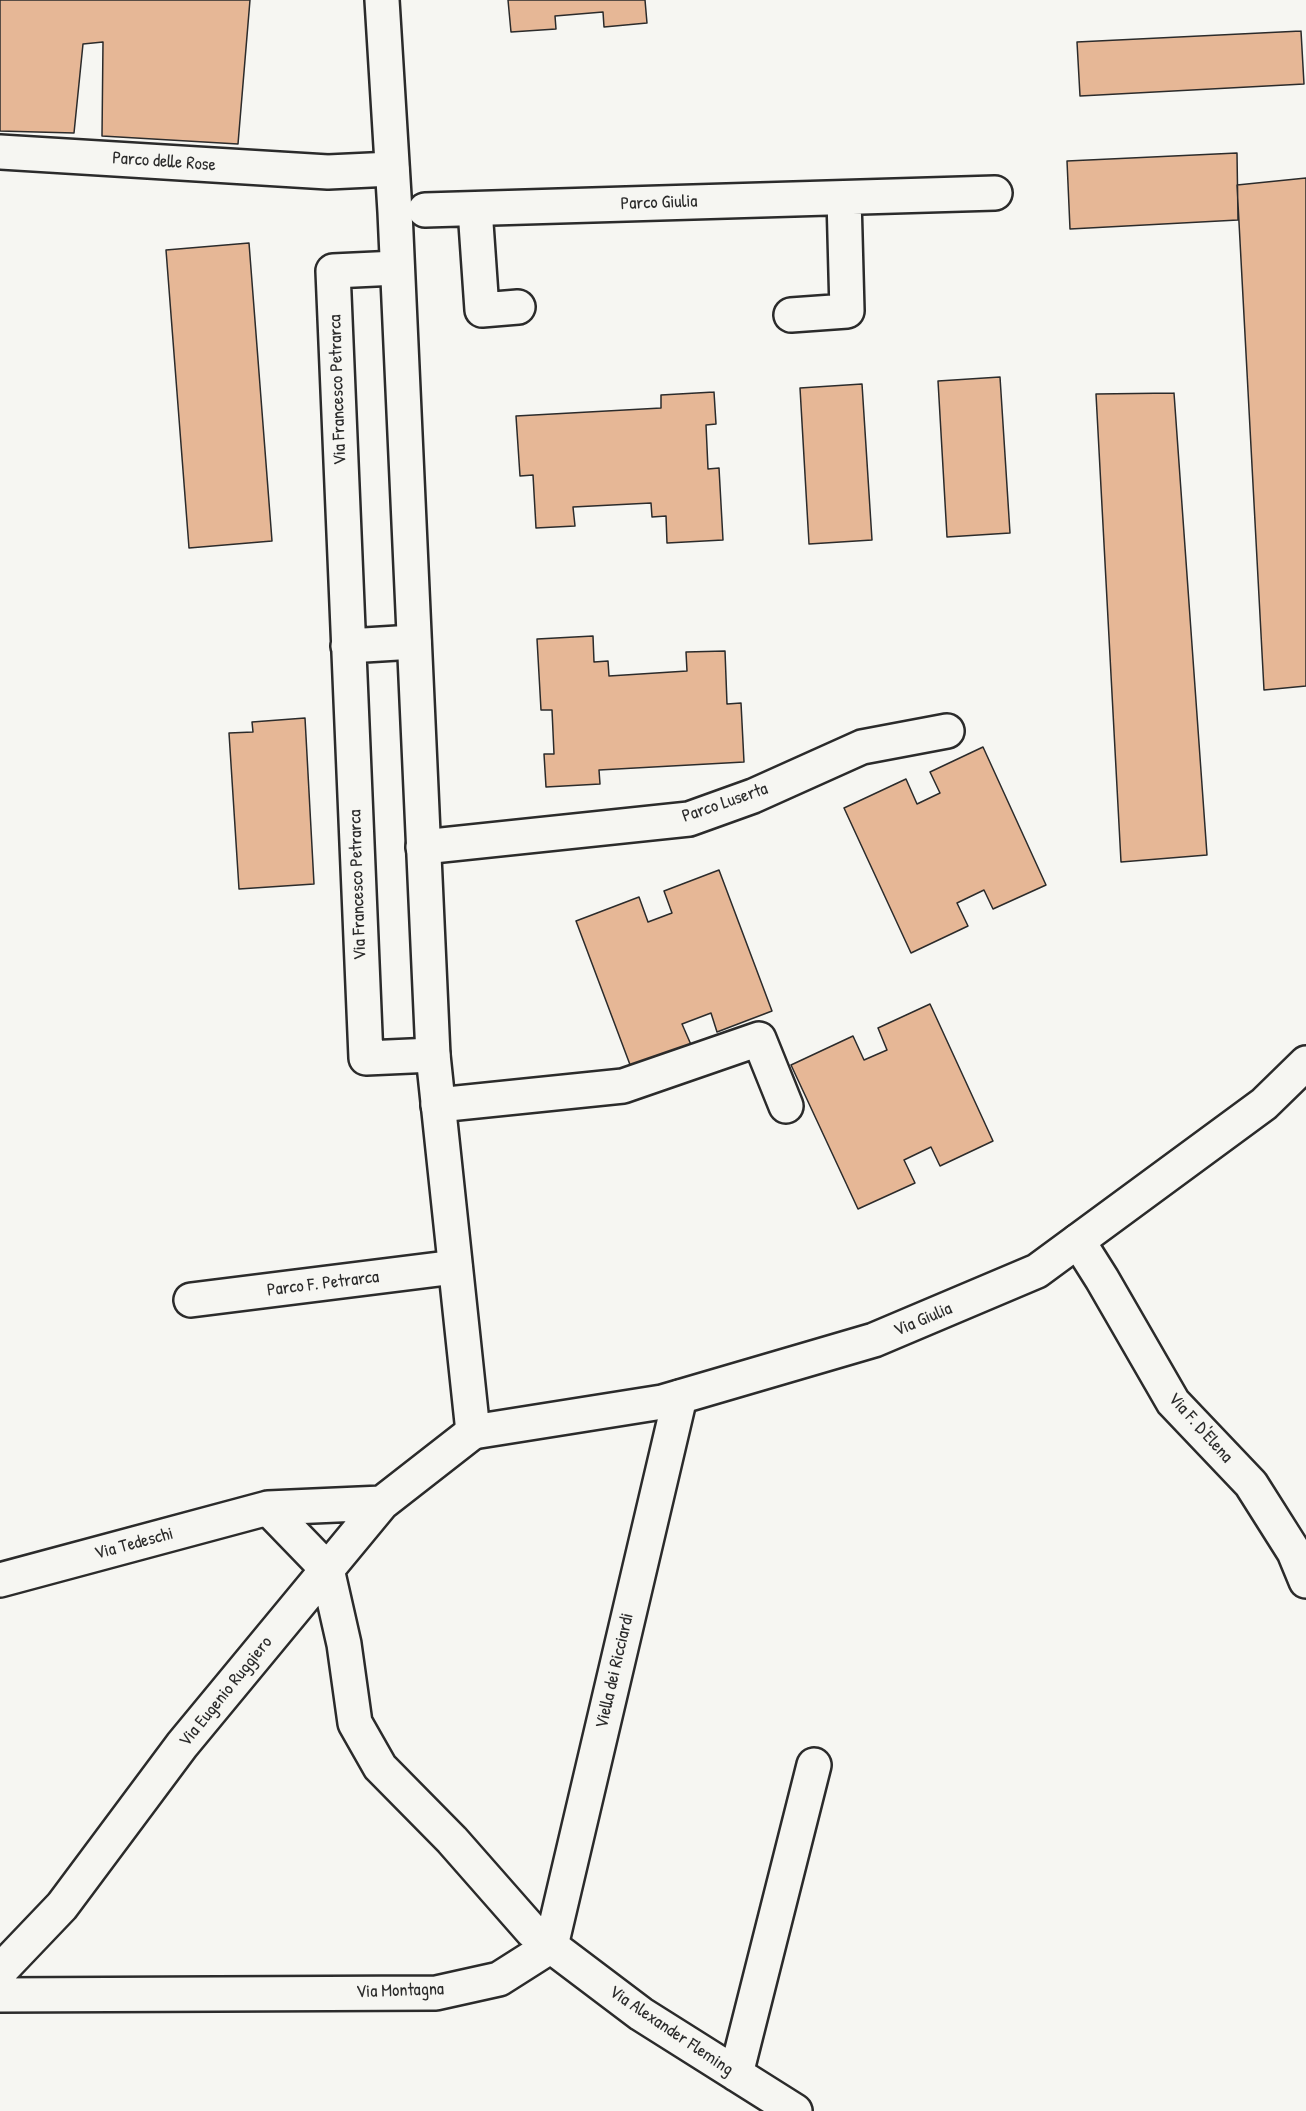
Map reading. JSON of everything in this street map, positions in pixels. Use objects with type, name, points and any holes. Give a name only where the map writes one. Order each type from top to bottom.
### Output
[{"type":"street","points":[[382,0],[397,268],[433,1055],[473,1432]]},
{"type":"street","name":"Parco delle Rose","points":[[0,152],[328,172],[392,169]]},
{"type":"street","name":"Parco Giulia","points":[[425,210],[995,193]]},
{"type":"street","points":[[791,315],[847,311],[844,198]]},
{"type":"street","points":[[475,209],[482,310],[518,307]]},
{"type":"street","name":"Via Francesco Petrarca","points":[[397,268],[333,271],[366,1058],[433,1055]]},
{"type":"street","points":[[348,646],[414,642]]},
{"type":"street","name":"Parco Luserta","points":[[423,847],[689,819],[753,796],[862,747],[947,730]]},
{"type":"street","points":[[438,1105],[623,1086],[759,1039],[786,1106]]},
{"type":"street","name":"Via Giulia","points":[[473,1432],[662,1402],[680,1397],[874,1340],[1037,1271],[1264,1104],[1306,1063]]},
{"type":"street","name":"Via F. D'Elena","points":[[1078,1241],[1173,1402],[1251,1484],[1294,1552],[1306,1581]]},
{"type":"street","name":"Parco F. Petrarca","points":[[191,1300],[455,1267]]},
{"type":"street","name":"Viella dei Ricciardi","points":[[551,1946],[680,1397]]},
{"type":"street","name":"Via Eugenio Ruggiero","points":[[0,1971],[62,1906],[182,1745],[382,1503],[473,1432]]},
{"type":"street","name":"Via Tedeschi","points":[[0,1580],[268,1508],[382,1503]]},
{"type":"street","points":[[268,1508],[327,1569],[344,1644],[355,1723],[380,1767],[452,1840],[531,1931],[551,1946]]},
{"type":"street","points":[[736,2074],[814,1765]]},
{"type":"street","name":"Via Montagna","points":[[0,1995],[436,1993],[499,1978],[551,1946]]},
{"type":"street","name":"Via Alexander Fleming","points":[[551,1946],[641,2013],[795,2111]]},
{"type":"building","points":[[0,0],[250,0],[238,144],[102,136],[103,42],[83,44],[74,133],[0,131]]},
{"type":"building","points":[[508,0],[645,0],[647,23],[604,27],[603,12],[555,16],[556,29],[511,32]]},
{"type":"building","points":[[1301,31],[1304,84],[1080,96],[1077,42]]},
{"type":"building","points":[[1237,153],[1238,220],[1070,229],[1067,161]]},
{"type":"building","points":[[1306,178],[1306,686],[1264,690],[1237,185]]},
{"type":"building","points":[[249,243],[272,541],[189,548],[166,250]]},
{"type":"building","points":[[1000,377],[1010,533],[947,537],[938,381]]},
{"type":"building","points":[[862,384],[872,540],[809,544],[800,388]]},
{"type":"building","points":[[714,392],[716,424],[706,425],[708,469],[719,468],[723,540],[667,543],[666,516],[652,517],[651,503],[573,507],[575,526],[536,528],[533,475],[520,476],[516,416],[661,408],[661,395]]},
{"type":"building","points":[[1174,393],[1207,855],[1121,862],[1096,394]]},
{"type":"building","points":[[593,636],[594,662],[608,661],[609,676],[687,671],[686,652],[725,651],[727,704],[741,703],[744,762],[599,770],[600,784],[546,787],[544,754],[554,754],[552,710],[541,710],[537,639]]},
{"type":"building","points":[[305,718],[314,884],[239,889],[229,733],[253,732],[252,722]]},
{"type":"building","points":[[983,747],[1046,885],[993,909],[984,890],[957,903],[968,926],[911,953],[844,808],[906,779],[917,804],[940,793],[930,772]]},
{"type":"building","points":[[719,870],[772,1011],[717,1032],[711,1013],[682,1024],[692,1047],[632,1070],[576,921],[639,897],[648,922],[672,913],[664,891]]},
{"type":"building","points":[[930,1004],[993,1141],[940,1166],[931,1147],[904,1160],[915,1183],[858,1209],[791,1065],[853,1036],[864,1060],[887,1050],[878,1028]]}]
